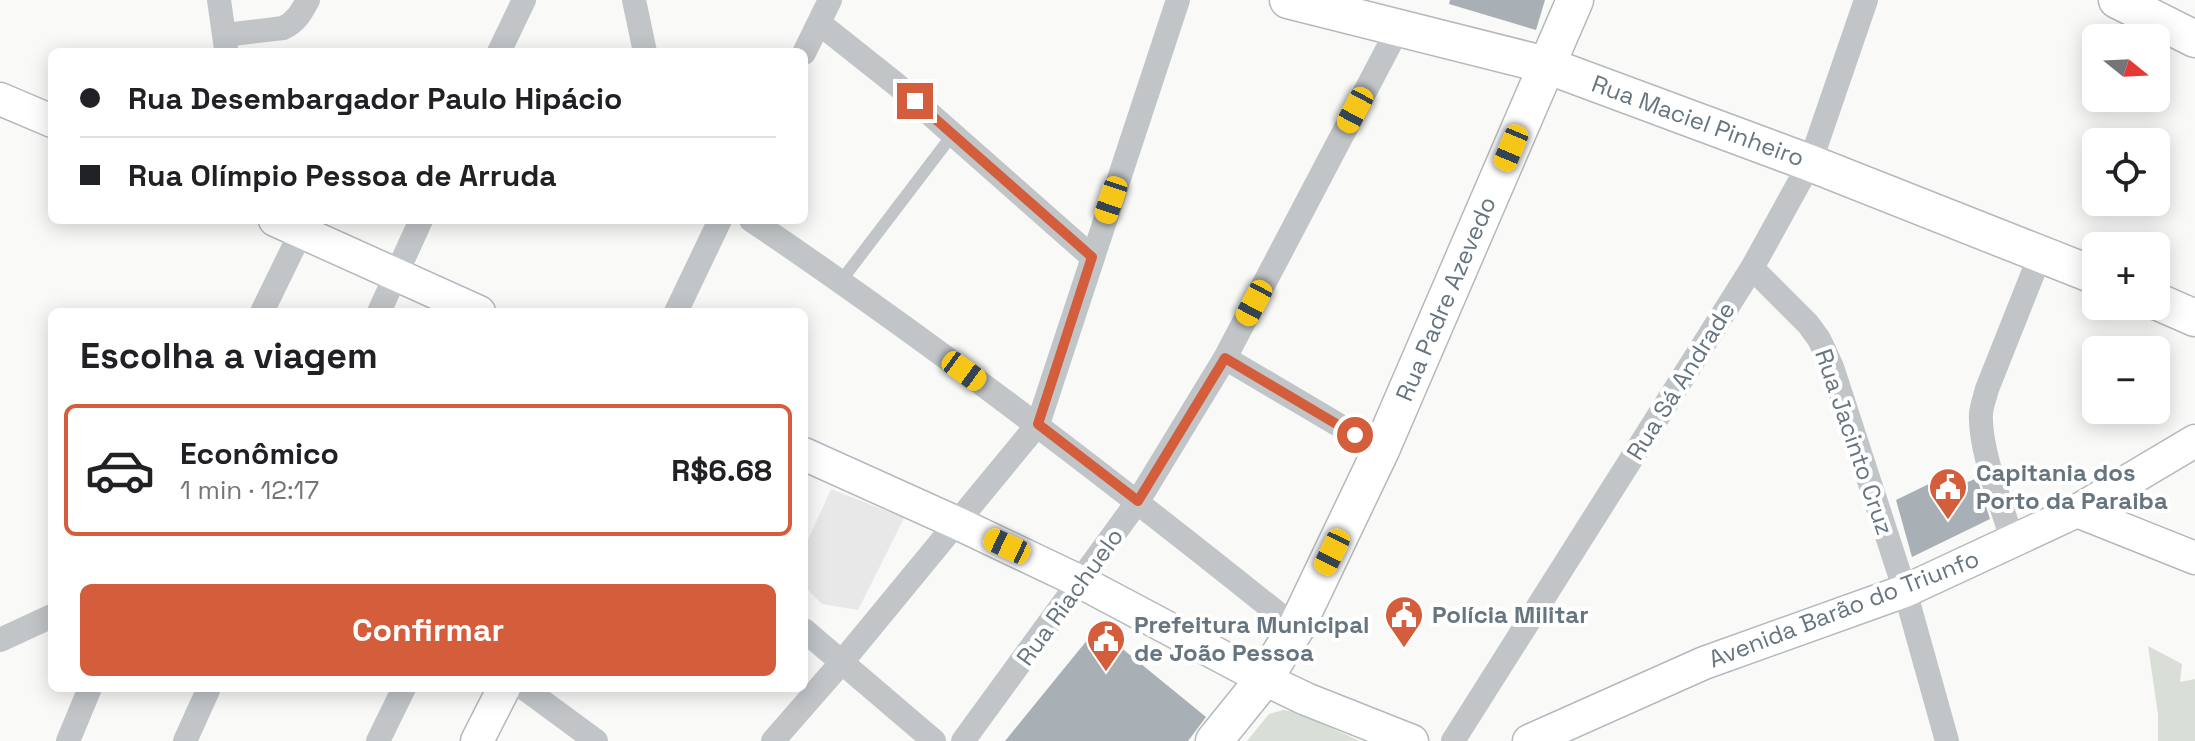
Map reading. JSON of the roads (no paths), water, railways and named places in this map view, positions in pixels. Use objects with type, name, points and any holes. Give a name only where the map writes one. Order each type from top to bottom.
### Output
[{"type":"main road","name":"Rua Maciel Pinheiro","points":[[1288,0],[1383,15],[1546,65],[1810,163],[2082,270]]},
{"type":"main road","name":"Rua Padre Azevedo","points":[[1214,741],[1264,679],[1296,628],[1381,450],[1575,0]]},
{"type":"main road","points":[[2117,0],[2195,39]]},
{"type":"main road","points":[[0,99],[48,119]]},
{"type":"main road","points":[[288,226],[470,308]]},
{"type":"main road","points":[[2170,307],[2195,318]]},
{"type":"main road","name":"Avenida Barão do Triunfo","points":[[1529,741],[1704,663],[1905,591],[2077,511],[2195,441]]},
{"type":"main road","points":[[808,456],[1081,582],[1306,699],[1412,741]]},
{"type":"main road","points":[[2077,511],[2195,558]]},
{"type":"main road","points":[[477,741],[502,692]]},
{"type":"street","points":[[219,0],[225,44],[291,25],[308,0]]},
{"type":"street","points":[[501,48],[524,0]]},
{"type":"street","points":[[634,0],[644,48]]},
{"type":"street","points":[[806,48],[830,0]]},
{"type":"street","points":[[773,741],[1038,424],[1178,0]]},
{"type":"street","name":"Rua Sá Andrade","points":[[1453,741],[1752,268],[1810,163],[1866,0]]},
{"type":"street","name":"Rua Riachuelo","points":[[963,741],[1138,501],[1225,358],[1383,15]]},
{"type":"street","points":[[819,23],[897,85],[1092,257]]},
{"type":"street","points":[[381,308],[419,224]]},
{"type":"street","points":[[678,308],[718,224]]},
{"type":"street","points":[[757,224],[1038,424],[1296,628]]},
{"type":"street","points":[[263,308],[288,226]]},
{"type":"street","points":[[2013,542],[1986,451],[1981,409],[2041,253]]},
{"type":"street","name":"Rua Jacinto Cruz","points":[[1752,268],[1808,324],[1832,367],[1905,591],[1947,741]]},
{"type":"street","points":[[1225,358],[1381,450]]},
{"type":"street","points":[[0,640],[48,618]]},
{"type":"street","points":[[808,633],[934,741]]},
{"type":"street","points":[[68,741],[88,692]]},
{"type":"street","points":[[185,741],[207,692]]},
{"type":"street","points":[[378,741],[402,692]]},
{"type":"street","points":[[529,692],[596,741]]},
{"type":"lane","points":[[841,281],[953,134]]},
{"type":"place","name":"Capitania dos Porto da Paraiba","points":[[1948,521]]},
{"type":"place","name":"Polícia Militar","points":[[1404,649]]},
{"type":"place","name":"Prefeitura Municipal de João Pessoa","points":[[1106,673]]}]
